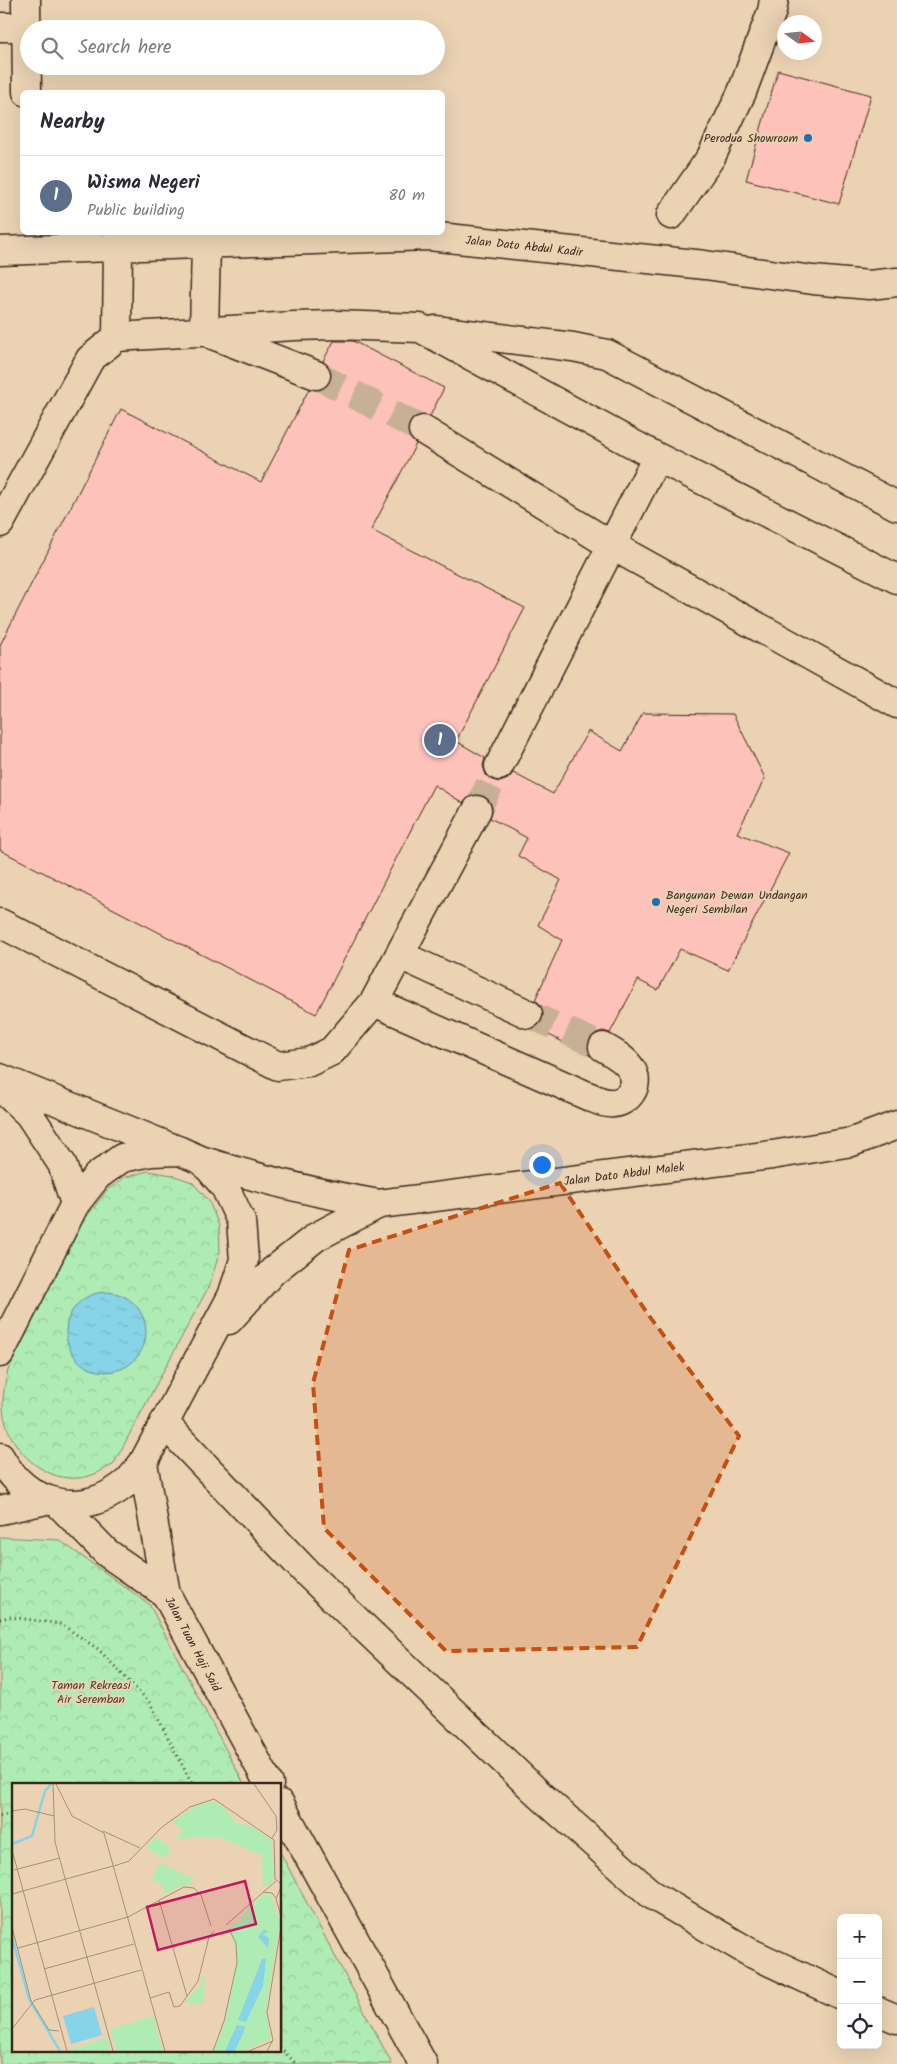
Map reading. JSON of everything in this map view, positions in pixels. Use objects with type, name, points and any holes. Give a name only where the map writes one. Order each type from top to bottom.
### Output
[{"type":"main road","points":[[26,0],[27,20]]},
{"type":"main road","points":[[671,215],[711,157],[742,92],[772,11],[774,0]]},
{"type":"main road","points":[[0,27],[20,28]]},
{"type":"main road","points":[[27,75],[27,90]]},
{"type":"main road","name":"Jalan Dato Abdul Kadir","points":[[0,251],[429,236],[705,265],[813,280],[869,285],[897,282]]},
{"type":"main road","points":[[204,332],[206,244]]},
{"type":"main road","points":[[117,337],[118,247]]},
{"type":"main road","points":[[0,523],[90,359],[117,337],[336,325],[420,328],[573,346],[607,354],[897,506]]},
{"type":"main road","points":[[420,328],[657,457],[897,579]]},
{"type":"main road","points":[[204,332],[316,375]]},
{"type":"main road","points":[[423,430],[611,545],[897,704]]},
{"type":"main road","points":[[499,766],[657,457]]},
{"type":"main road","points":[[0,923],[278,1066],[309,1062],[332,1051],[374,1002],[477,810]]},
{"type":"main road","points":[[400,956],[528,1014]]},
{"type":"main road","points":[[374,1002],[609,1104],[623,1100],[632,1092],[636,1080],[633,1070],[627,1062],[603,1047]]},
{"type":"main road","name":"Jalan Dato Abdul Malek","points":[[0,1078],[192,1156],[265,1181],[316,1193],[379,1204],[772,1155],[852,1142],[897,1125]]},
{"type":"main road","points":[[0,1087],[29,1114],[62,1164],[75,1204]]},
{"type":"main road","points":[[0,1353],[75,1204],[97,1176],[122,1158],[152,1152],[192,1156],[226,1187],[241,1221],[244,1260],[232,1296],[143,1463],[126,1483],[102,1498],[83,1504],[53,1502],[0,1510]]},
{"type":"main road","points":[[205,1348],[273,1271],[316,1237],[379,1204]]},
{"type":"main road","points":[[164,1423],[308,1574],[541,1796],[652,1895],[748,1952],[837,1993]]},
{"type":"main road","points":[[0,1457],[7,1469],[26,1487],[53,1502],[107,1553],[166,1594]]},
{"type":"main road","name":"Jalan Tuan Haji Said","points":[[143,1463],[166,1594],[268,1783]]},
{"type":"main road","points":[[281,1806],[423,2064]]},
{"type":"main road","points":[[882,2013],[897,2019]]},
{"type":"path","points":[[0,1619],[10,1618],[61,1624],[98,1649],[150,1704],[191,1783]]},
{"type":"path","points":[[281,2048],[296,2064]]},
{"type":"highlighted area","points":[[560,1183],[647,1313],[739,1436],[637,1647],[446,1651],[324,1528],[313,1383],[349,1250]]},
{"type":"green space","points":[[148,1171],[172,1175],[192,1182],[209,1201],[219,1226],[220,1251],[209,1286],[113,1465],[89,1476],[76,1478],[62,1477],[50,1473],[27,1458],[11,1436],[3,1410],[8,1370],[82,1223],[107,1190],[126,1177]]},
{"type":"green space","name":"Taman Rekreasi Air Seremban","points":[[0,1537],[59,1540],[149,1604],[243,1783],[12,1783],[12,2052],[281,2052],[281,1854],[392,2064],[0,2064]]},
{"type":"water","points":[[98,1292],[114,1292],[135,1303],[146,1324],[146,1340],[135,1361],[114,1372],[98,1372],[84,1366],[72,1354],[66,1340],[66,1324],[72,1310],[84,1298]]},
{"type":"building","name":"Perodua Showroom","points":[[778,70],[871,95],[839,204],[746,180]]},
{"type":"building","points":[[334,341],[353,341],[444,388],[430,416],[416,416],[409,422],[407,429],[409,437],[416,444],[371,530],[525,608],[456,741],[485,758],[483,766],[486,775],[492,780],[500,782],[508,779],[513,773],[553,794],[588,731],[622,751],[643,713],[733,714],[765,778],[737,833],[789,853],[728,970],[680,949],[658,990],[638,980],[610,1033],[603,1031],[596,1033],[590,1039],[587,1047],[591,1056],[535,1028],[542,1021],[544,1013],[541,1005],[535,1000],[562,940],[538,925],[561,880],[518,856],[527,838],[490,818],[493,809],[490,801],[484,796],[476,794],[469,797],[463,803],[434,785],[316,1014],[0,850],[0,645],[121,409],[261,482],[309,389],[319,390],[330,381],[331,372],[323,361]]},
{"type":"tunnel","points":[[316,375],[423,430]]},
{"type":"tunnel","points":[[477,810],[499,766]]},
{"type":"tunnel","points":[[528,1014],[603,1047]]},
{"type":"place","name":"Perodua Showroom","points":[[808,138]]},
{"type":"place","name":"Wisma Negeri","points":[[440,740]]},
{"type":"place","name":"Bangunan Dewan Undangan Negeri Sembilan","points":[[656,902]]}]
